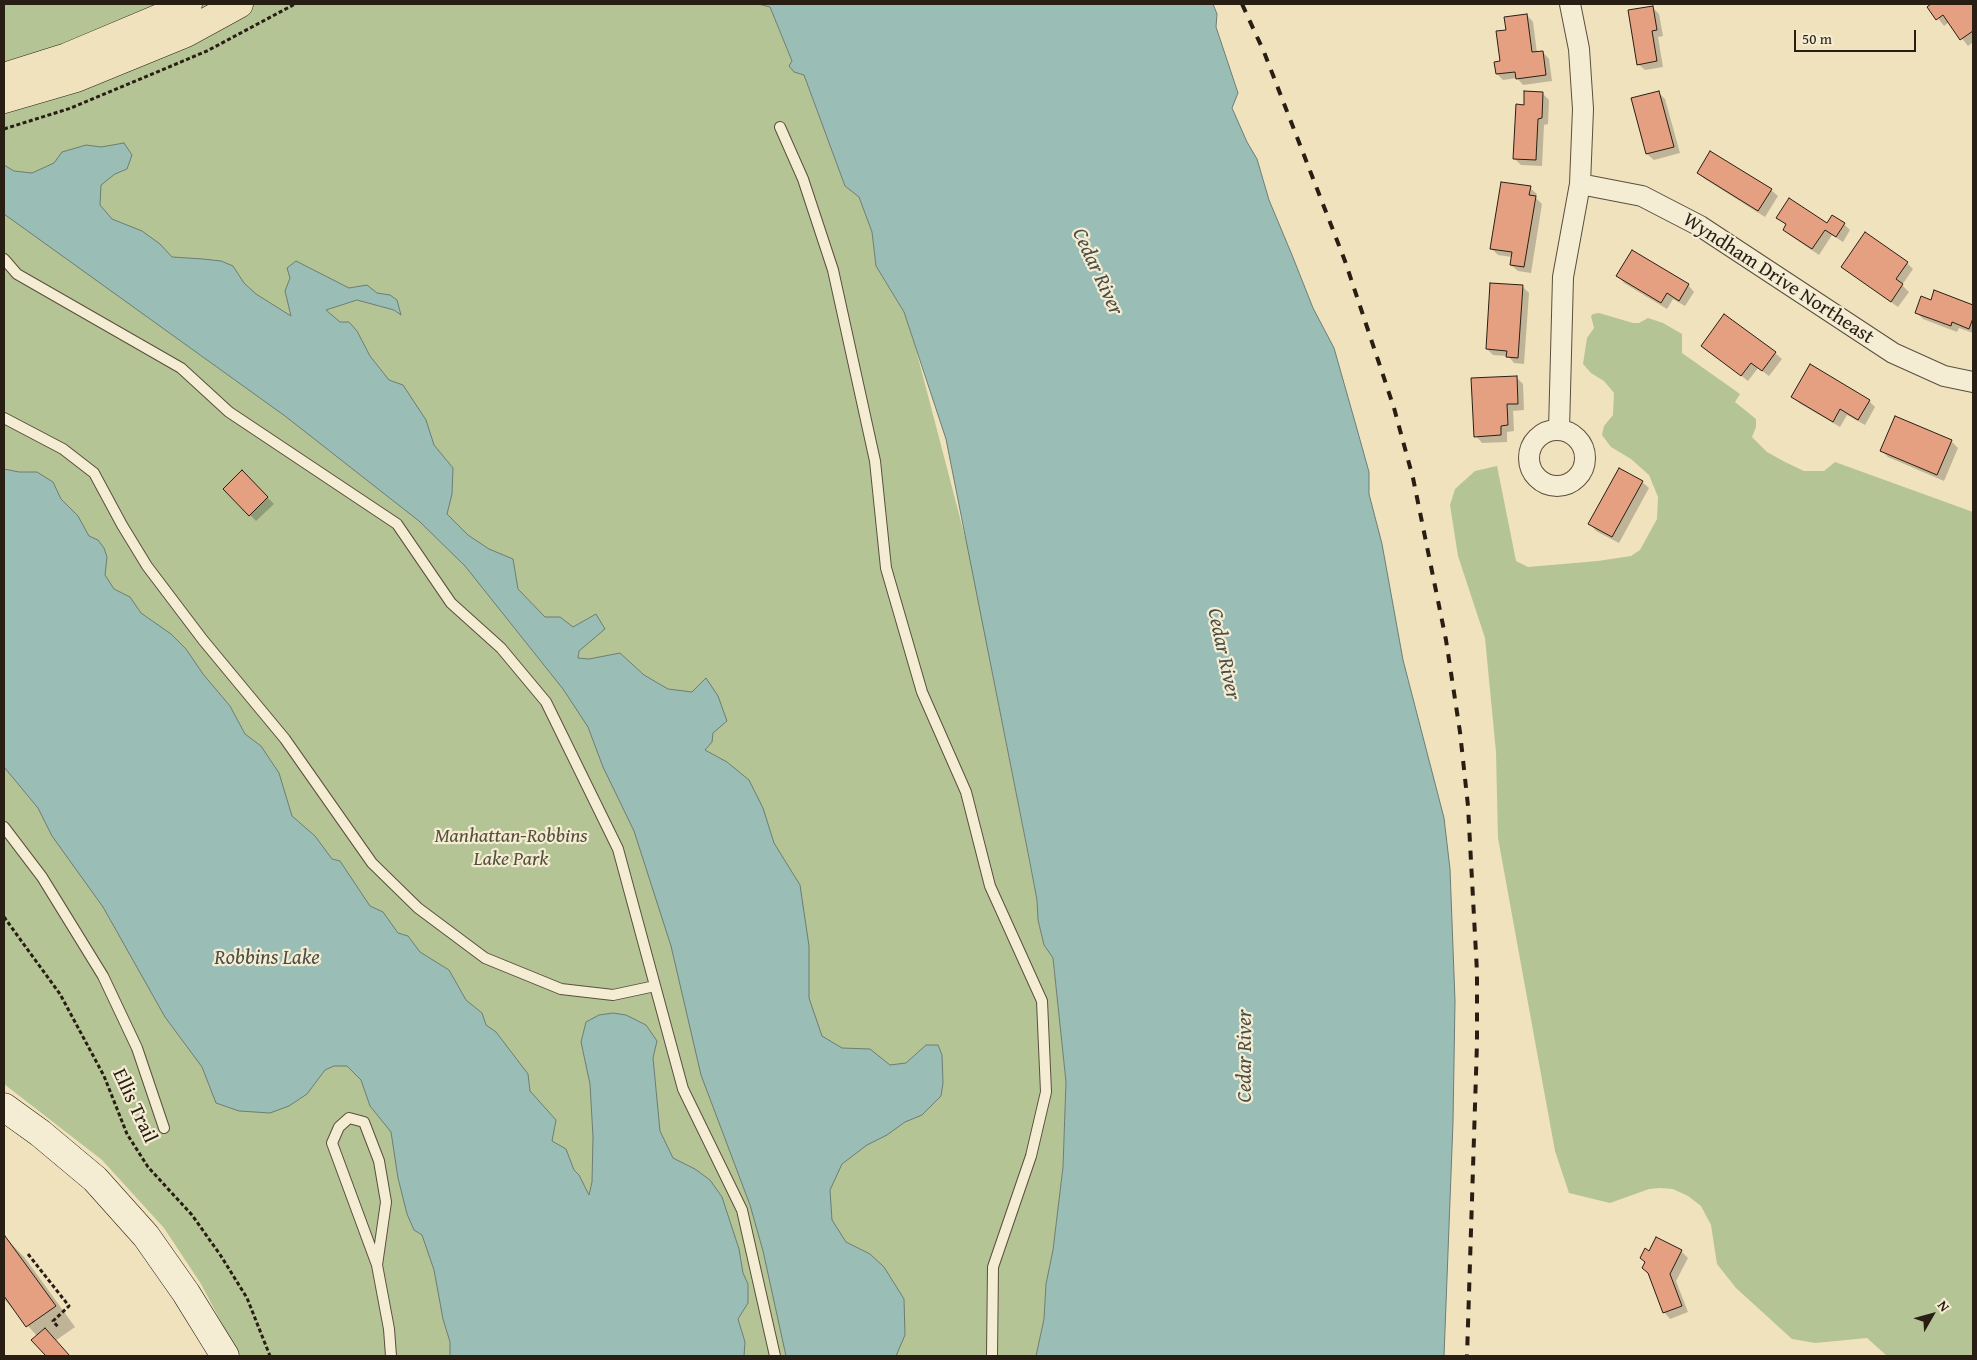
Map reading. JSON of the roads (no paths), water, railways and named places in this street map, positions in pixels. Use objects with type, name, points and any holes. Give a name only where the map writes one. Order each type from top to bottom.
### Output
[{"type":"main road","points":[[4,76],[67,57],[174,12],[188,4]]},
{"type":"main road","points":[[4,99],[76,78],[186,33],[239,4]]},
{"type":"street","points":[[1559,430],[1563,277],[1580,184],[1583,109],[1579,49],[1570,4]]},
{"type":"street","name":"Wyndham Drive Northeast","points":[[1580,184],[1642,196],[1700,226],[1893,352],[1944,376],[1973,382]]},
{"type":"street","points":[[4,1106],[95,1178],[146,1236],[186,1293],[225,1356]]},
{"type":"lane","points":[[780,127],[802,179],[833,270],[875,460],[886,568],[922,692],[966,792],[990,886],[1042,1001],[1046,1092],[1031,1156],[993,1267],[992,1356]]},
{"type":"lane","points":[[4,259],[17,274],[181,368],[230,412],[397,524],[452,603],[501,648],[546,702],[618,849],[683,1089],[742,1210],[775,1356]]},
{"type":"lane","points":[[4,418],[63,449],[94,473],[147,566],[203,640],[285,739],[372,863],[418,908],[485,958],[561,989],[614,995],[655,986]]},
{"type":"lane","points":[[4,827],[42,877],[102,976],[137,1048],[164,1128]]},
{"type":"lane","points":[[377,1265],[386,1202],[379,1161],[364,1122],[349,1118],[339,1127],[332,1143],[377,1265],[389,1329],[391,1356]]},
{"type":"water","name":"Cedar River","points":[[758,4],[1213,4],[1217,14],[1216,27],[1238,93],[1232,108],[1257,159],[1269,200],[1313,308],[1334,348],[1369,472],[1369,494],[1382,544],[1403,660],[1444,818],[1450,869],[1455,1001],[1453,1122],[1444,1356],[1036,1356],[1044,1319],[1046,1284],[1053,1250],[1063,1167],[1066,1082],[1053,958],[1044,945],[1038,920],[1037,900],[1030,863],[946,439],[904,312],[876,266],[872,232],[859,197],[845,186],[804,75],[794,72],[789,66],[792,61],[770,7]]},
{"type":"water","points":[[124,143],[132,155],[127,169],[115,174],[101,185],[100,205],[112,219],[142,231],[160,244],[172,257],[221,261],[233,266],[244,283],[256,294],[291,316],[285,291],[290,278],[287,268],[296,261],[349,288],[367,285],[377,293],[390,295],[397,300],[401,315],[394,310],[357,300],[326,310],[340,322],[349,322],[357,331],[370,356],[389,380],[403,385],[426,420],[434,445],[453,468],[452,494],[447,514],[468,535],[489,549],[513,559],[518,589],[545,617],[560,617],[573,627],[596,614],[605,629],[579,651],[578,658],[589,659],[620,653],[644,675],[668,689],[692,692],[706,678],[718,696],[727,721],[713,733],[712,742],[705,750],[727,762],[749,780],[763,808],[774,843],[800,885],[809,946],[809,998],[822,1036],[842,1048],[870,1049],[890,1065],[906,1063],[926,1045],[938,1045],[942,1055],[943,1083],[941,1096],[922,1115],[905,1122],[887,1135],[867,1145],[842,1164],[830,1190],[832,1220],[846,1242],[870,1254],[884,1267],[904,1299],[905,1335],[896,1356],[786,1356],[763,1251],[750,1205],[701,1075],[671,946],[634,831],[603,767],[588,727],[563,689],[465,566],[419,521],[285,416],[4,214],[4,165],[14,171],[32,173],[54,163],[62,152],[86,145],[101,147]]},
{"type":"water","name":"Robbins Lake","points":[[4,469],[19,472],[37,472],[53,482],[61,499],[78,516],[89,536],[98,540],[104,548],[107,557],[105,575],[114,589],[130,597],[141,613],[171,634],[186,649],[203,674],[230,706],[245,734],[261,746],[279,773],[292,816],[315,836],[332,859],[340,861],[370,906],[383,912],[398,933],[408,936],[420,952],[449,970],[466,1000],[482,1013],[486,1025],[496,1032],[528,1074],[530,1091],[556,1120],[552,1141],[566,1149],[574,1170],[579,1175],[589,1195],[592,1182],[593,1137],[590,1084],[581,1042],[586,1022],[599,1015],[613,1013],[626,1015],[646,1025],[657,1041],[653,1058],[660,1131],[673,1158],[695,1169],[710,1180],[722,1197],[739,1249],[743,1273],[748,1284],[748,1303],[738,1319],[745,1342],[744,1356],[450,1356],[450,1342],[443,1319],[434,1270],[422,1235],[414,1230],[407,1214],[398,1178],[391,1132],[370,1106],[361,1080],[347,1066],[334,1066],[325,1070],[307,1094],[289,1106],[270,1113],[239,1111],[216,1103],[202,1067],[165,1017],[103,907],[52,836],[38,808],[4,767]]},
{"type":"railway","points":[[1242,4],[1264,52],[1345,261],[1394,408],[1413,478],[1446,640],[1460,732],[1468,806],[1477,972],[1477,1043],[1467,1356]]},
{"type":"park label","name":"Manhattan-Robbins Lake Park","points":[[511,848]]}]
